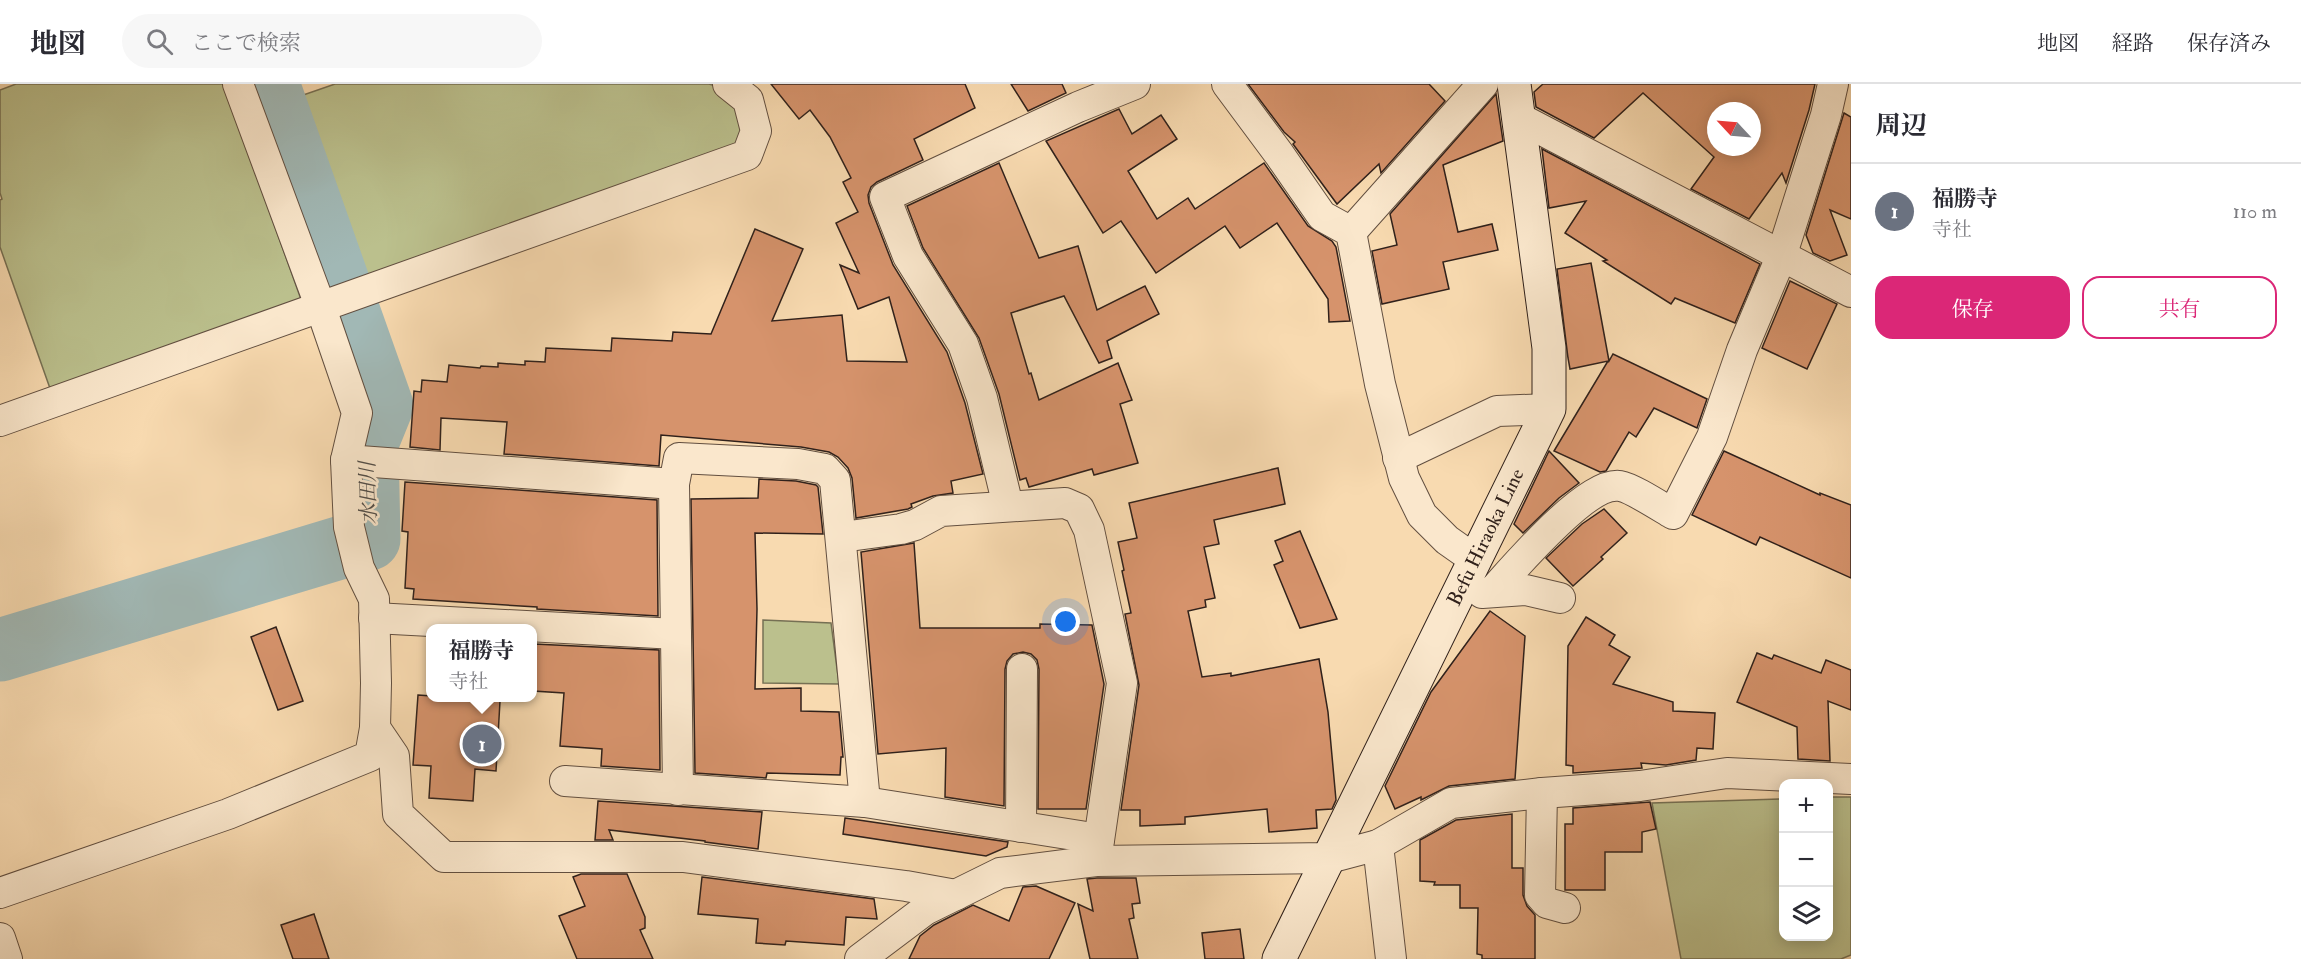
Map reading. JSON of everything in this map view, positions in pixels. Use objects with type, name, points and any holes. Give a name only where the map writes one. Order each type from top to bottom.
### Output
[{"type":"main road","name":"Befu Hiraoka Line","points":[[1279,959],[1455,596],[1549,409],[1549,348],[1514,84]]},
{"type":"street","points":[[0,894],[228,814],[370,756],[375,728],[374,599],[359,568],[349,527],[346,460],[357,413],[321,308],[238,84]]},
{"type":"street","points":[[0,421],[747,155],[756,131],[748,100],[728,84]]},
{"type":"street","points":[[1008,506],[982,398],[963,344],[908,256],[885,197],[1078,107],[1135,84]]},
{"type":"street","points":[[1351,232],[1483,84]]},
{"type":"street","points":[[1492,592],[1560,520],[1599,491],[1611,486],[1622,486],[1673,514],[1712,437],[1742,350],[1781,257],[1826,115],[1833,84]]},
{"type":"street","points":[[1229,85],[1322,216],[1351,232]]},
{"type":"street","points":[[1519,118],[1851,292]]},
{"type":"street","points":[[1351,232],[1380,384],[1404,478],[1422,515],[1447,540],[1474,559]]},
{"type":"street","points":[[1398,458],[1497,411],[1549,409]]},
{"type":"street","points":[[678,790],[674,484],[679,458],[798,464],[825,469],[835,480],[865,802]]},
{"type":"street","points":[[346,460],[674,484]]},
{"type":"street","points":[[842,537],[901,529],[915,525],[941,510],[1065,503],[1079,509],[1089,530],[1122,683],[1098,850]]},
{"type":"street","points":[[1455,596],[1526,590],[1560,598]]},
{"type":"street","points":[[374,618],[495,624]]},
{"type":"street","points":[[537,626],[676,633]]},
{"type":"street","points":[[1021,827],[1022,669]]},
{"type":"street","points":[[375,728],[394,756],[398,814],[444,857],[683,857],[894,884],[956,895]]},
{"type":"street","points":[[565,781],[865,802],[1021,827],[1098,850],[1329,858],[1378,845],[1451,803],[1542,793],[1641,786],[1727,773],[1851,779]]},
{"type":"street","points":[[1542,793],[1540,895],[1547,903],[1565,908]]},
{"type":"street","points":[[1378,845],[1391,959]]},
{"type":"street","points":[[860,959],[925,910],[1000,873],[1098,850]]},
{"type":"street","points":[[0,938],[8,959]]},
{"type":"green space","points":[[16,84],[224,84],[303,305],[52,394],[0,247],[0,200],[2,199],[0,193],[0,90]]},
{"type":"green space","points":[[335,84],[709,84],[716,86],[743,112],[745,141],[352,281],[346,279],[283,102]]},
{"type":"green space","points":[[763,620],[831,623],[839,684],[763,683]]},
{"type":"green space","points":[[1833,797],[1851,797],[1851,955],[1841,959],[1681,959],[1652,803],[1779,799],[1779,941],[1833,941]]},
{"type":"building","points":[[771,84],[965,84],[975,108],[914,139],[923,160],[877,182],[871,187],[868,195],[893,265],[947,352],[965,403],[983,474],[951,481],[953,493],[933,496],[911,504],[912,507],[908,509],[856,518],[852,478],[848,468],[838,457],[829,452],[801,447],[661,435],[659,466],[504,454],[507,422],[441,418],[440,450],[410,447],[414,391],[421,392],[422,380],[447,382],[449,365],[480,368],[481,366],[498,367],[498,363],[525,365],[525,361],[545,362],[546,348],[611,351],[612,338],[672,341],[673,332],[711,334],[755,229],[803,249],[772,321],[842,315],[847,361],[907,362],[889,297],[858,309],[840,265],[859,273],[836,223],[858,212],[843,182],[851,178],[830,137],[810,110],[799,119]]},
{"type":"building","points":[[1011,84],[1062,84],[1066,93],[1028,111]]},
{"type":"building","points":[[1248,84],[1429,84],[1445,101],[1381,173],[1379,164],[1337,204],[1293,144],[1295,142],[1284,132]]},
{"type":"building","points":[[1543,84],[1815,84],[1786,183],[1782,173],[1749,219],[1691,189],[1713,156],[1761,156],[1761,102],[1707,102],[1707,151],[1643,93],[1594,138],[1536,107],[1534,92]]},
{"type":"building","points":[[1496,94],[1503,141],[1443,165],[1458,232],[1492,224],[1498,250],[1443,262],[1449,289],[1382,304],[1372,251],[1397,245],[1390,214]]},
{"type":"building","points":[[1119,109],[1132,134],[1161,115],[1177,139],[1128,171],[1157,219],[1188,198],[1195,209],[1264,163],[1308,226],[1332,241],[1336,247],[1350,321],[1329,322],[1328,299],[1277,223],[1240,248],[1225,226],[1156,273],[1121,221],[1103,233],[1046,141]]},
{"type":"building","points":[[1844,113],[1851,117],[1851,219],[1830,210],[1847,255],[1830,261],[1813,253],[1806,235]]},
{"type":"building","points":[[1542,149],[1760,264],[1735,323],[1675,298],[1671,304],[1603,261],[1607,260],[1565,233],[1586,201],[1549,208]]},
{"type":"building","points":[[999,163],[1039,258],[1078,246],[1097,310],[1145,286],[1159,314],[1107,341],[1112,358],[1099,363],[1064,296],[1011,313],[1039,400],[1118,363],[1132,400],[1120,404],[1138,463],[1094,475],[1092,469],[1029,487],[1026,478],[1020,480],[999,394],[979,338],[923,248],[907,206]]},
{"type":"building","points":[[1591,263],[1609,361],[1613,354],[1707,399],[1697,428],[1654,408],[1636,437],[1629,432],[1606,471],[1600,472],[1554,451],[1608,361],[1570,369],[1568,358],[1557,269]]},
{"type":"building","points":[[1790,281],[1837,304],[1807,369],[1762,348]]},
{"type":"building","points":[[1549,451],[1579,483],[1559,498],[1523,533],[1514,524]]},
{"type":"building","points":[[1724,451],[1820,495],[1820,493],[1851,505],[1851,578],[1760,537],[1756,545],[1692,515]]},
{"type":"building","points":[[1278,468],[1285,504],[1214,520],[1219,544],[1204,547],[1215,598],[1205,600],[1206,607],[1188,611],[1202,677],[1231,673],[1231,676],[1319,659],[1328,712],[1336,800],[1332,809],[1316,810],[1317,828],[1269,832],[1267,809],[1185,817],[1185,824],[1140,826],[1140,810],[1121,810],[1139,685],[1125,614],[1131,613],[1118,542],[1137,538],[1129,503]]},
{"type":"building","points":[[759,479],[796,481],[816,485],[823,534],[755,533],[757,609],[755,689],[801,688],[801,711],[839,712],[843,757],[841,757],[840,775],[767,773],[766,778],[695,773],[691,499],[758,498]]},
{"type":"building","points":[[405,482],[657,500],[658,616],[413,599],[414,589],[405,588],[408,532],[402,531]]},
{"type":"building","points":[[1604,509],[1627,533],[1573,586],[1546,558],[1582,524]]},
{"type":"building","points":[[1300,531],[1337,619],[1300,628],[1274,565],[1283,561],[1275,541]]},
{"type":"building","points":[[914,543],[920,628],[1040,628],[1040,624],[1092,625],[1104,684],[1086,809],[1038,809],[1039,669],[1037,660],[1031,654],[1023,652],[1013,654],[1007,661],[1005,669],[1004,806],[945,797],[946,748],[878,754],[861,552]]},
{"type":"building","points":[[1490,611],[1525,636],[1515,779],[1449,786],[1421,800],[1421,797],[1395,809],[1385,786],[1431,692]]},
{"type":"building","points":[[1586,617],[1615,635],[1609,645],[1630,657],[1613,684],[1673,702],[1673,711],[1715,713],[1713,749],[1697,748],[1696,760],[1666,765],[1641,763],[1642,768],[1573,773],[1573,766],[1566,765],[1568,646]]},
{"type":"building","points":[[276,627],[303,701],[278,710],[251,637]]},
{"type":"building","points":[[537,644],[659,650],[660,770],[601,766],[602,749],[560,746],[564,693],[537,691]]},
{"type":"building","points":[[1757,653],[1772,659],[1774,655],[1821,673],[1826,660],[1851,670],[1851,710],[1828,701],[1830,761],[1798,759],[1797,727],[1737,702]]},
{"type":"building","points":[[418,695],[426,696],[426,702],[500,702],[496,771],[475,769],[473,801],[429,798],[431,766],[413,765]]},
{"type":"building","points":[[598,801],[762,812],[758,849],[609,830],[613,840],[595,840]]},
{"type":"building","points":[[1650,802],[1656,829],[1642,832],[1642,852],[1605,852],[1605,890],[1565,890],[1565,824],[1573,824],[1573,808]]},
{"type":"building","points":[[1512,814],[1512,868],[1523,868],[1523,895],[1527,906],[1535,915],[1535,959],[1482,959],[1482,955],[1477,954],[1478,908],[1460,908],[1460,885],[1434,885],[1435,882],[1420,881],[1420,840],[1456,820]]},
{"type":"building","points":[[845,818],[1008,842],[1007,847],[986,856],[843,834]]},
{"type":"building","points":[[581,874],[627,874],[645,917],[645,928],[640,930],[653,959],[577,959],[559,916],[585,906],[573,877]]},
{"type":"building","points":[[702,877],[874,899],[877,919],[846,917],[844,945],[786,941],[785,945],[756,943],[758,919],[698,914]]},
{"type":"building","points":[[1136,878],[1140,903],[1132,904],[1134,918],[1129,919],[1138,959],[1090,959],[1078,904],[1093,911],[1087,879]]},
{"type":"building","points":[[1036,886],[1075,903],[1049,959],[909,959],[920,936],[934,925],[973,905],[1009,921],[1023,887]]},
{"type":"building","points":[[314,914],[329,959],[293,959],[281,925]]},
{"type":"building","points":[[1240,929],[1244,959],[1205,959],[1202,933]]},
{"type":"waterway","name":"水田川","points":[[0,650],[369,539],[367,443],[382,406],[268,84]]},
{"type":"place","name":"福勝寺","points":[[482,744]]}]
